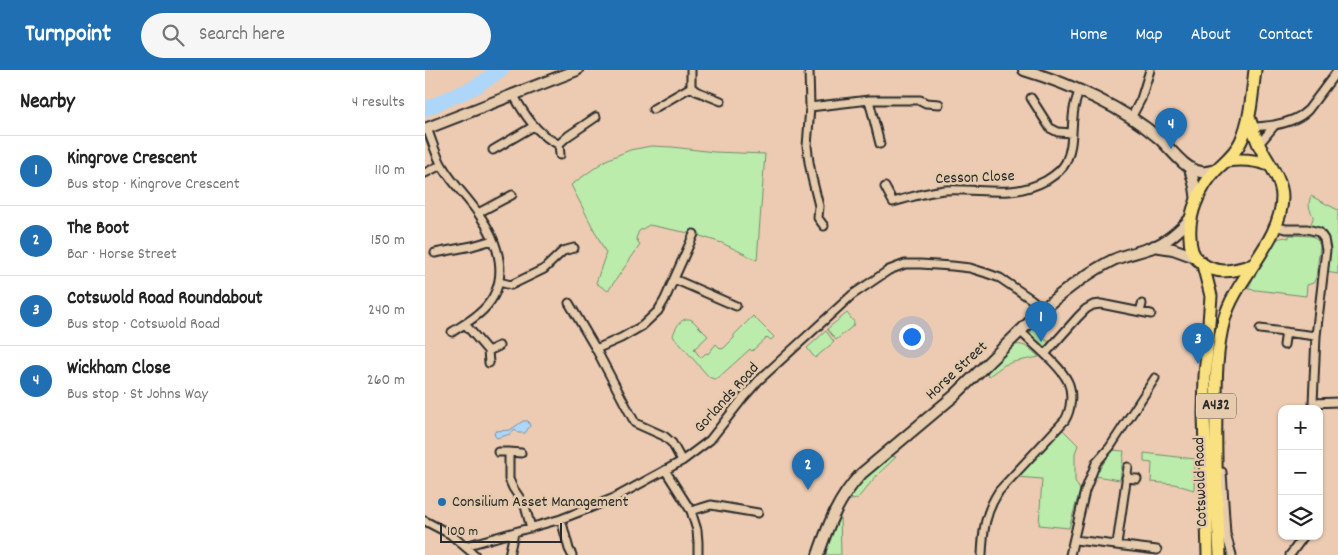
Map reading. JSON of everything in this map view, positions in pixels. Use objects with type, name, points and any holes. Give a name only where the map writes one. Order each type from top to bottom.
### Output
[{"type":"main road","points":[[426,129],[577,70]]},
{"type":"main road","points":[[1023,70],[1079,90],[1131,118],[1159,138],[1190,168],[1203,173],[1216,170]]},
{"type":"main road","name":"A432","points":[[1199,261],[1190,244],[1190,219],[1205,185],[1216,170],[1235,151],[1249,125],[1255,70]]},
{"type":"main road","name":"A432","points":[[1249,125],[1279,182],[1282,195],[1281,209],[1274,226],[1253,265]]},
{"type":"main road","points":[[1227,161],[1243,159],[1269,165]]},
{"type":"main road","points":[[1190,168],[1197,201]]},
{"type":"main road","name":"Horse Street","points":[[817,555],[828,526],[849,487],[861,474],[954,396],[1043,309],[1103,266],[1129,254],[1154,246],[1175,233],[1190,219]]},
{"type":"main road","name":"Horse Street","points":[[1154,246],[1173,249],[1199,261]]},
{"type":"main road","points":[[1199,261],[1213,270],[1225,272],[1253,265]]},
{"type":"main road","name":"Cotswold Road","points":[[1199,261],[1211,296],[1207,343],[1205,414],[1208,555]]},
{"type":"main road","name":"Cotswold Road","points":[[1220,555],[1215,438],[1218,353],[1224,319],[1232,300],[1253,265]]},
{"type":"street","points":[[691,70],[691,87]]},
{"type":"street","points":[[809,70],[810,107],[807,146],[819,206],[818,218],[824,226]]},
{"type":"street","points":[[1131,118],[1141,99],[1150,70]]},
{"type":"street","points":[[1249,125],[1275,125],[1302,115],[1308,110],[1338,70]]},
{"type":"street","points":[[691,87],[696,91],[721,101]]},
{"type":"street","points":[[653,108],[691,87]]},
{"type":"street","name":"Cesson Close","points":[[885,187],[893,202],[935,191],[1008,192],[1023,190],[1049,179],[1061,170],[1066,162],[1072,133],[1074,108],[1079,90]]},
{"type":"street","points":[[513,94],[534,126],[553,142],[559,144]]},
{"type":"street","points":[[1031,98],[1050,128],[1057,132],[1072,133]]},
{"type":"street","points":[[810,107],[869,100],[920,100],[926,103],[939,104]]},
{"type":"street","points":[[869,100],[880,144]]},
{"type":"street","points":[[559,144],[596,117]]},
{"type":"street","points":[[1259,144],[1275,125]]},
{"type":"street","points":[[493,150],[534,126]]},
{"type":"street","points":[[426,129],[441,164],[454,184],[478,213],[493,240],[500,262],[499,282],[492,299],[478,315],[452,332]]},
{"type":"street","points":[[559,144],[560,155]]},
{"type":"street","points":[[425,173],[441,164]]},
{"type":"street","points":[[478,213],[512,194]]},
{"type":"street","points":[[1274,226],[1319,232],[1324,239],[1326,250],[1316,336],[1313,403],[1338,402]]},
{"type":"street","points":[[596,349],[642,326],[658,311],[694,234]]},
{"type":"street","points":[[435,253],[493,240]]},
{"type":"street","points":[[499,282],[511,285],[544,269],[563,251],[574,248]]},
{"type":"street","name":"Gorlands Road","points":[[465,546],[561,519],[587,509],[613,498],[682,461],[710,440],[758,381],[852,295],[889,270],[905,264],[969,268],[1000,278],[1043,309]]},
{"type":"street","points":[[674,279],[736,306]]},
{"type":"street","points":[[569,303],[635,423],[664,436],[672,443],[682,461]]},
{"type":"street","points":[[1045,354],[1079,316],[1093,305],[1141,308],[1151,314]]},
{"type":"street","points":[[465,324],[488,351],[489,363]]},
{"type":"street","points":[[1260,329],[1316,336]]},
{"type":"street","points":[[982,555],[985,521],[999,491],[1065,420],[1069,413],[1069,383],[1045,354],[1020,331]]},
{"type":"street","points":[[1284,345],[1286,332]]},
{"type":"street","points":[[488,351],[499,346]]},
{"type":"street","points":[[1070,555],[1085,491],[1097,462],[1110,447],[1155,378]]},
{"type":"street","points":[[498,452],[521,453]]},
{"type":"street","points":[[509,452],[509,479],[525,506],[531,528]]},
{"type":"street","points":[[1117,544],[1128,467]]},
{"type":"street","points":[[665,470],[691,511],[697,530],[698,555]]},
{"type":"street","name":"Cotswold Road","points":[[1222,472],[1226,534],[1232,555]]},
{"type":"street","points":[[1127,478],[1137,479]]},
{"type":"street","points":[[691,511],[711,505],[758,513]]},
{"type":"street","points":[[561,519],[572,555]]},
{"type":"street","points":[[425,521],[450,534],[475,555]]},
{"type":"street","points":[[509,555],[514,533]]},
{"type":"street","points":[[1075,540],[1157,550]]},
{"type":"street","points":[[1290,555],[1301,540]]},
{"type":"green space","points":[[651,146],[714,152],[765,154],[757,260],[722,243],[694,234],[649,225],[639,231],[636,238],[640,245],[608,291],[596,283],[606,253],[571,185],[606,160],[630,150]]},
{"type":"green space","points":[[1311,196],[1338,210],[1338,274],[1326,272],[1329,244],[1324,233],[1310,225],[1313,216],[1309,205]]},
{"type":"green space","points":[[1289,235],[1312,236],[1318,241],[1320,246],[1316,278],[1313,283],[1307,285],[1306,296],[1248,289],[1269,248],[1280,238],[1289,238]]},
{"type":"green space","points":[[847,313],[854,322],[854,325],[836,340],[827,329]]},
{"type":"green space","points":[[753,316],[774,337],[771,340],[767,337],[752,351],[750,349],[718,378],[714,379],[709,377],[673,336],[675,329],[682,321],[685,319],[692,320],[708,336],[694,349],[701,358],[706,353],[708,354],[716,344],[721,349],[724,348]]},
{"type":"green space","points":[[1040,318],[1043,322],[1045,335],[1043,338],[1050,343],[1043,347],[1039,346],[1031,336],[1032,328]]},
{"type":"green space","points":[[826,331],[834,342],[815,358],[807,348]]},
{"type":"green space","points":[[1014,345],[1025,346],[1039,357],[1004,365],[989,376],[986,371]]},
{"type":"green space","points":[[1063,430],[1078,445],[1075,453],[1075,481],[1080,490],[1069,528],[1039,525],[1042,479],[1017,477]]},
{"type":"green space","points":[[1112,450],[1124,451],[1120,480],[1095,476]]},
{"type":"green space","points":[[1144,453],[1195,459],[1194,490],[1174,484],[1151,482],[1152,463],[1144,462]]},
{"type":"green space","points":[[890,456],[896,457],[877,475],[857,499],[846,501],[863,478]]},
{"type":"green space","points":[[839,514],[841,555],[827,555],[826,549]]},
{"type":"water","points":[[523,421],[528,421],[530,426],[525,433],[518,433],[515,430],[510,434],[497,438],[495,436],[494,433],[496,431],[510,430]]},
{"type":"waterway","points":[[425,109],[475,87],[501,70]]},
{"type":"place","name":"Wickham Close","points":[[1171,149]]},
{"type":"place","name":"Kingrove Crescent","points":[[1041,342]]},
{"type":"place","name":"Cotswold Road Roundabout","points":[[1198,364]]},
{"type":"place","name":"The Boot","points":[[808,490]]},
{"type":"place","name":"Consilium Asset Management","points":[[442,502]]}]
